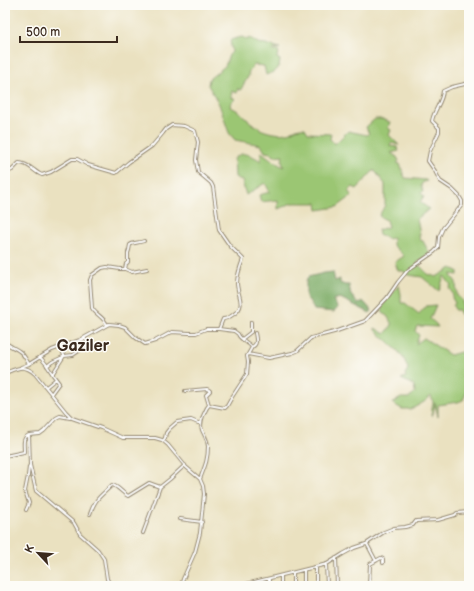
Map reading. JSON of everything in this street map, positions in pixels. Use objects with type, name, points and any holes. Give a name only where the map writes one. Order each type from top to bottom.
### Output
[{"type":"street","points":[[248,354],[269,358],[292,353],[297,351],[311,338],[365,321],[387,298],[408,270],[438,248],[439,237],[443,228],[462,205],[462,201],[452,189],[440,181],[436,171],[428,161],[430,151],[439,132],[439,128],[432,121],[434,111],[442,97],[443,90],[452,86],[469,84]]},
{"type":"street","points":[[5,173],[12,170],[19,163],[23,163],[42,175],[47,174],[72,159],[77,159],[88,165],[116,173],[152,146],[166,128],[172,125],[184,126],[195,131],[198,142],[196,160],[198,172],[211,183],[213,187],[219,230],[230,246],[243,259],[237,282],[237,291],[241,301],[240,307],[233,315],[223,319],[219,329]]},
{"type":"street","points":[[125,269],[130,245],[136,242],[138,243],[144,241]]},
{"type":"street","points":[[107,325],[104,319],[94,312],[92,308],[90,280],[92,275],[102,268],[107,267],[125,269],[132,272],[147,269]]},
{"type":"street","points":[[242,340],[251,332],[251,322]]},
{"type":"street","points":[[5,373],[29,364],[61,346],[80,340],[109,324],[125,327],[136,338],[145,344],[155,341],[172,332],[196,333],[206,329],[219,329],[234,331],[242,340],[252,347]]},
{"type":"street","points":[[209,405],[225,408],[227,406],[247,374],[247,356],[255,344],[255,333]]},
{"type":"street","points":[[47,366],[64,356],[73,354],[85,347],[87,341],[80,340]]},
{"type":"street","points":[[5,342],[23,354],[29,364]]},
{"type":"street","points":[[53,375],[64,356],[61,346]]},
{"type":"street","points":[[40,357],[59,383],[51,394]]},
{"type":"street","points":[[29,369],[33,362]]},
{"type":"street","points":[[20,368],[29,369],[35,374],[72,418]]},
{"type":"street","points":[[46,387],[56,379]]},
{"type":"street","points":[[185,391],[208,389],[209,392],[206,395],[209,405]]},
{"type":"street","points":[[200,479],[208,458],[208,443],[202,431],[201,423],[207,406],[209,405]]},
{"type":"street","points":[[5,456],[24,452],[25,437],[44,432],[56,418],[60,416],[72,418],[101,428],[123,438],[155,438],[163,441],[200,479],[204,494],[202,522],[195,552],[181,586]]},
{"type":"street","points":[[163,441],[166,433],[174,424],[192,420],[201,423]]},
{"type":"street","points":[[29,435],[30,465],[36,491],[74,523],[80,534],[98,550],[104,559],[107,579],[111,586]]},
{"type":"street","points":[[26,510],[29,504],[25,490],[30,465]]},
{"type":"street","points":[[143,533],[160,487],[185,465]]},
{"type":"street","points":[[90,514],[97,499],[112,484],[128,496],[150,483],[160,487]]},
{"type":"street","points":[[238,586],[247,585],[326,564],[394,528],[413,525],[416,521],[438,520],[457,513],[469,512]]},
{"type":"street","points":[[180,519],[202,522]]},
{"type":"street","points":[[366,544],[376,561]]},
{"type":"street","points":[[336,558],[337,586]]},
{"type":"street","points":[[369,586],[370,564],[381,558],[383,558],[383,563]]},
{"type":"street","points":[[326,564],[327,586]]},
{"type":"street","points":[[316,567],[316,586]]},
{"type":"street","points":[[304,570],[304,586]]},
{"type":"street","points":[[293,573],[293,586]]},
{"type":"street","points":[[281,576],[281,586]]},
{"type":"street","points":[[269,579],[269,586]]},
{"type":"street","points":[[258,581],[258,586]]},
{"type":"green space","points":[[242,37],[248,40],[249,38],[252,39],[258,43],[280,48],[274,49],[273,51],[278,51],[279,54],[277,58],[280,60],[280,64],[276,70],[266,75],[264,66],[254,65],[248,73],[249,75],[240,91],[238,88],[237,93],[232,91],[231,97],[235,99],[231,103],[230,107],[238,111],[260,129],[283,134],[299,128],[305,128],[308,133],[331,134],[330,139],[335,144],[348,131],[367,135],[369,134],[366,127],[375,119],[390,122],[388,128],[391,130],[389,135],[399,145],[391,143],[390,146],[397,147],[399,151],[391,153],[397,157],[399,161],[397,163],[400,164],[405,178],[427,181],[422,183],[421,186],[423,191],[421,193],[424,196],[420,202],[429,209],[417,219],[420,240],[423,241],[430,254],[417,263],[428,274],[436,277],[451,268],[458,271],[458,275],[451,274],[456,282],[457,296],[462,300],[463,309],[469,306],[469,318],[465,322],[458,309],[456,311],[453,306],[455,303],[452,298],[453,294],[449,288],[451,285],[444,276],[439,291],[422,277],[408,275],[403,271],[398,271],[395,262],[404,256],[393,245],[393,238],[387,239],[379,234],[378,230],[388,227],[386,220],[379,216],[385,205],[385,184],[374,170],[357,189],[353,187],[348,191],[352,196],[337,207],[318,210],[317,203],[292,203],[278,209],[278,200],[261,202],[259,195],[270,192],[265,183],[246,195],[242,181],[235,177],[234,159],[237,156],[240,154],[248,154],[261,161],[261,152],[284,167],[282,161],[283,155],[274,156],[271,153],[265,152],[261,145],[235,140],[229,133],[219,104],[208,85],[209,79],[225,66],[229,55],[232,52],[230,40]]},
{"type":"green space","points":[[333,272],[335,281],[340,279],[340,283],[349,285],[351,295],[358,304],[363,301],[372,311],[370,313],[340,298],[333,300],[338,308],[334,312],[314,310],[306,297],[306,281],[308,277]]},
{"type":"green space","points":[[399,285],[401,303],[405,303],[419,314],[426,306],[436,305],[430,319],[438,327],[417,326],[415,331],[419,335],[416,344],[424,338],[450,355],[461,352],[469,355],[469,387],[463,400],[438,405],[438,417],[435,403],[433,414],[431,416],[433,402],[431,396],[410,410],[402,409],[392,403],[401,398],[409,398],[415,392],[414,385],[401,379],[406,377],[405,374],[408,369],[404,359],[398,351],[375,330],[375,328],[385,334],[392,325],[388,317],[383,313],[382,306]]},
{"type":"district","name":"Gaziler","points":[[83,345]]}]
